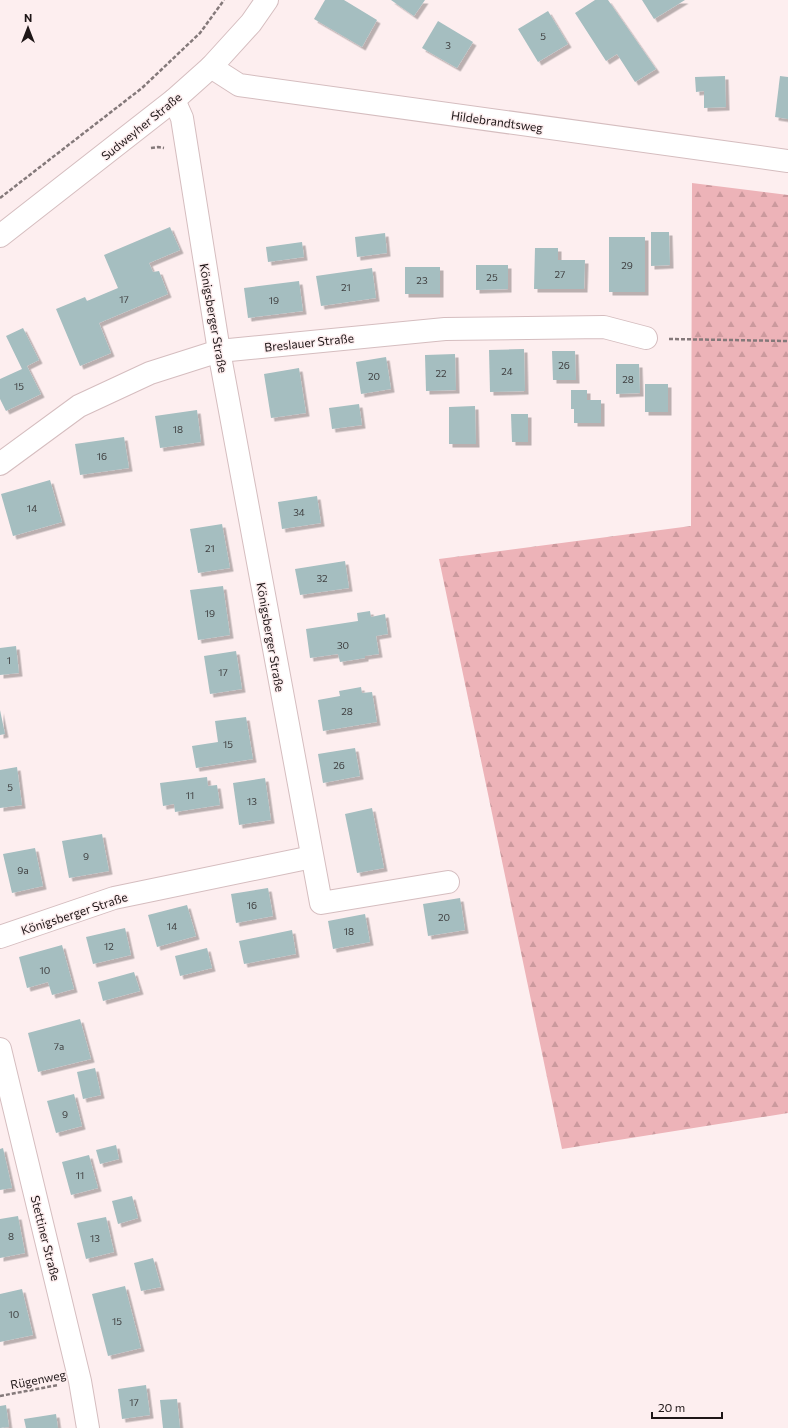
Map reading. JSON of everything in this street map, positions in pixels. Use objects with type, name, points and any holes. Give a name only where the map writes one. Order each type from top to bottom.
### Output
[{"type":"street","name":"Sudweyher Straße","points":[[0,236],[174,100],[211,67],[250,23],[267,0]]},
{"type":"street","name":"Hildebrandtsweg","points":[[211,67],[238,85],[788,160]]},
{"type":"street","name":"Königsberger Straße","points":[[0,936],[114,898],[312,857],[219,351],[182,118],[174,100]]},
{"type":"street","name":"Breslauer Straße","points":[[0,464],[79,406],[150,373],[219,351],[445,328],[604,327],[646,338]]},
{"type":"street","points":[[312,857],[321,903],[448,882]]},
{"type":"street","name":"Stettiner Straße","points":[[0,1049],[80,1381],[88,1428]]},
{"type":"path","points":[[0,198],[142,88],[200,34],[224,0]]},
{"type":"path","points":[[646,338],[788,341]]},
{"type":"path","name":"Rügenweg","points":[[0,1396],[80,1381]]},
{"type":"green space","points":[[692,183],[788,195],[788,1113],[562,1149],[439,559],[691,526]]},
{"type":"building","points":[[325,0],[344,0],[377,20],[362,47],[314,19]]},
{"type":"building","points":[[391,0],[425,0],[414,16]]},
{"type":"building","points":[[595,0],[608,0],[656,69],[635,82],[617,54],[606,61],[575,13]]},
{"type":"building","points":[[642,0],[685,0],[654,19]]},
{"type":"building","points":[[548,11],[568,44],[538,62],[518,29]]},
{"type":"building","points":[[438,21],[473,42],[457,68],[422,48]]},
{"type":"building","points":[[725,76],[726,107],[704,108],[704,91],[696,92],[695,77]]},
{"type":"building","points":[[780,76],[788,77],[788,119],[775,117]]},
{"type":"building","points":[[170,227],[180,250],[149,263],[153,272],[159,271],[168,294],[99,323],[111,353],[80,366],[56,309],[85,297],[87,301],[118,288],[104,255]]},
{"type":"building","points":[[651,232],[669,232],[670,265],[651,266]]},
{"type":"building","points":[[385,233],[387,253],[357,257],[355,237]]},
{"type":"building","points":[[609,237],[645,237],[645,292],[609,292]]},
{"type":"building","points":[[302,242],[304,257],[268,262],[266,247]]},
{"type":"building","points":[[535,248],[558,248],[558,260],[585,260],[584,289],[534,289]]},
{"type":"building","points":[[476,265],[508,265],[508,289],[476,290]]},
{"type":"building","points":[[405,267],[440,267],[440,294],[405,294]]},
{"type":"building","points":[[372,268],[376,298],[321,306],[316,276]]},
{"type":"building","points":[[299,281],[303,311],[248,318],[244,288]]},
{"type":"building","points":[[23,328],[39,360],[27,366],[41,394],[6,411],[0,399],[0,379],[22,369],[6,336]]},
{"type":"building","points":[[524,349],[525,391],[490,392],[489,350]]},
{"type":"building","points":[[552,351],[575,351],[576,380],[553,380]]},
{"type":"building","points":[[455,354],[456,390],[426,391],[425,355]]},
{"type":"building","points":[[386,357],[391,389],[361,394],[356,362]]},
{"type":"building","points":[[616,364],[639,364],[640,393],[616,394]]},
{"type":"building","points":[[299,368],[306,413],[271,418],[264,374]]},
{"type":"building","points":[[645,384],[668,384],[668,412],[645,412]]},
{"type":"building","points":[[571,390],[587,390],[587,400],[601,400],[601,423],[574,423],[574,409],[571,409]]},
{"type":"building","points":[[359,404],[362,425],[332,429],[329,408]]},
{"type":"building","points":[[475,406],[476,444],[449,444],[449,407]]},
{"type":"building","points":[[197,410],[201,442],[160,448],[155,416]]},
{"type":"building","points":[[511,414],[528,414],[528,442],[512,442]]},
{"type":"building","points":[[124,437],[129,468],[80,475],[75,444]]},
{"type":"building","points":[[50,480],[62,522],[13,536],[1,494]]},
{"type":"building","points":[[317,496],[321,523],[282,529],[278,502]]},
{"type":"building","points":[[222,524],[230,568],[198,573],[190,529]]},
{"type":"building","points":[[345,561],[349,588],[300,595],[295,569]]},
{"type":"building","points":[[223,586],[230,635],[198,640],[190,590]]},
{"type":"building","points":[[370,611],[371,617],[385,614],[388,634],[376,636],[379,654],[340,662],[338,654],[310,658],[306,629],[358,621],[357,613]]},
{"type":"building","points":[[16,646],[19,673],[0,675],[0,648]]},
{"type":"building","points":[[236,651],[242,689],[210,694],[204,656]]},
{"type":"building","points":[[361,687],[362,693],[372,692],[377,722],[323,731],[318,700],[340,696],[339,691]]},
{"type":"building","points":[[0,710],[5,734],[0,735]]},
{"type":"building","points":[[246,717],[253,759],[196,768],[192,746],[218,742],[215,721]]},
{"type":"building","points":[[355,748],[360,776],[323,783],[318,754]]},
{"type":"building","points":[[17,767],[22,805],[0,808],[0,770]]},
{"type":"building","points":[[207,777],[208,786],[217,785],[220,805],[175,812],[174,804],[163,806],[160,783]]},
{"type":"building","points":[[265,778],[271,820],[239,825],[233,783]]},
{"type":"building","points":[[372,808],[384,868],[357,873],[345,814]]},
{"type":"building","points":[[102,834],[109,871],[69,878],[62,841]]},
{"type":"building","points":[[35,848],[43,886],[12,893],[3,854]]},
{"type":"building","points":[[268,888],[273,916],[236,923],[231,894]]},
{"type":"building","points":[[460,898],[465,930],[428,936],[423,904]]},
{"type":"building","points":[[187,905],[196,936],[157,947],[148,915]]},
{"type":"building","points":[[365,914],[370,942],[333,949],[328,921]]},
{"type":"building","points":[[125,928],[131,955],[93,964],[86,937]]},
{"type":"building","points":[[292,930],[296,954],[244,964],[239,941]]},
{"type":"building","points":[[62,945],[74,989],[52,995],[48,982],[27,988],[19,957]]},
{"type":"building","points":[[207,948],[212,968],[180,976],[175,956]]},
{"type":"building","points":[[134,972],[140,991],[103,1001],[98,982]]},
{"type":"building","points":[[80,1019],[91,1059],[38,1072],[28,1033]]},
{"type":"building","points":[[95,1068],[101,1095],[83,1099],[77,1072]]},
{"type":"building","points":[[74,1094],[82,1126],[56,1133],[47,1101]]},
{"type":"building","points":[[116,1145],[119,1159],[100,1164],[96,1150]]},
{"type":"building","points":[[3,1148],[12,1188],[0,1190],[0,1149]]},
{"type":"building","points":[[89,1155],[98,1188],[71,1195],[62,1162]]},
{"type":"building","points":[[132,1196],[138,1218],[118,1224],[112,1201]]},
{"type":"building","points":[[18,1216],[25,1253],[0,1258],[0,1219]]},
{"type":"building","points":[[106,1217],[114,1252],[86,1259],[77,1223]]},
{"type":"building","points":[[153,1258],[161,1287],[141,1291],[134,1263]]},
{"type":"building","points":[[125,1286],[141,1348],[108,1356],[92,1294]]},
{"type":"building","points":[[22,1289],[33,1335],[0,1342],[0,1294]]},
{"type":"building","points":[[146,1385],[150,1415],[122,1419],[118,1389]]},
{"type":"building","points":[[177,1399],[180,1428],[163,1428],[160,1400]]},
{"type":"building","points":[[6,1405],[9,1427],[0,1428],[0,1406]]},
{"type":"building","points":[[56,1414],[58,1428],[26,1428],[24,1419]]}]
